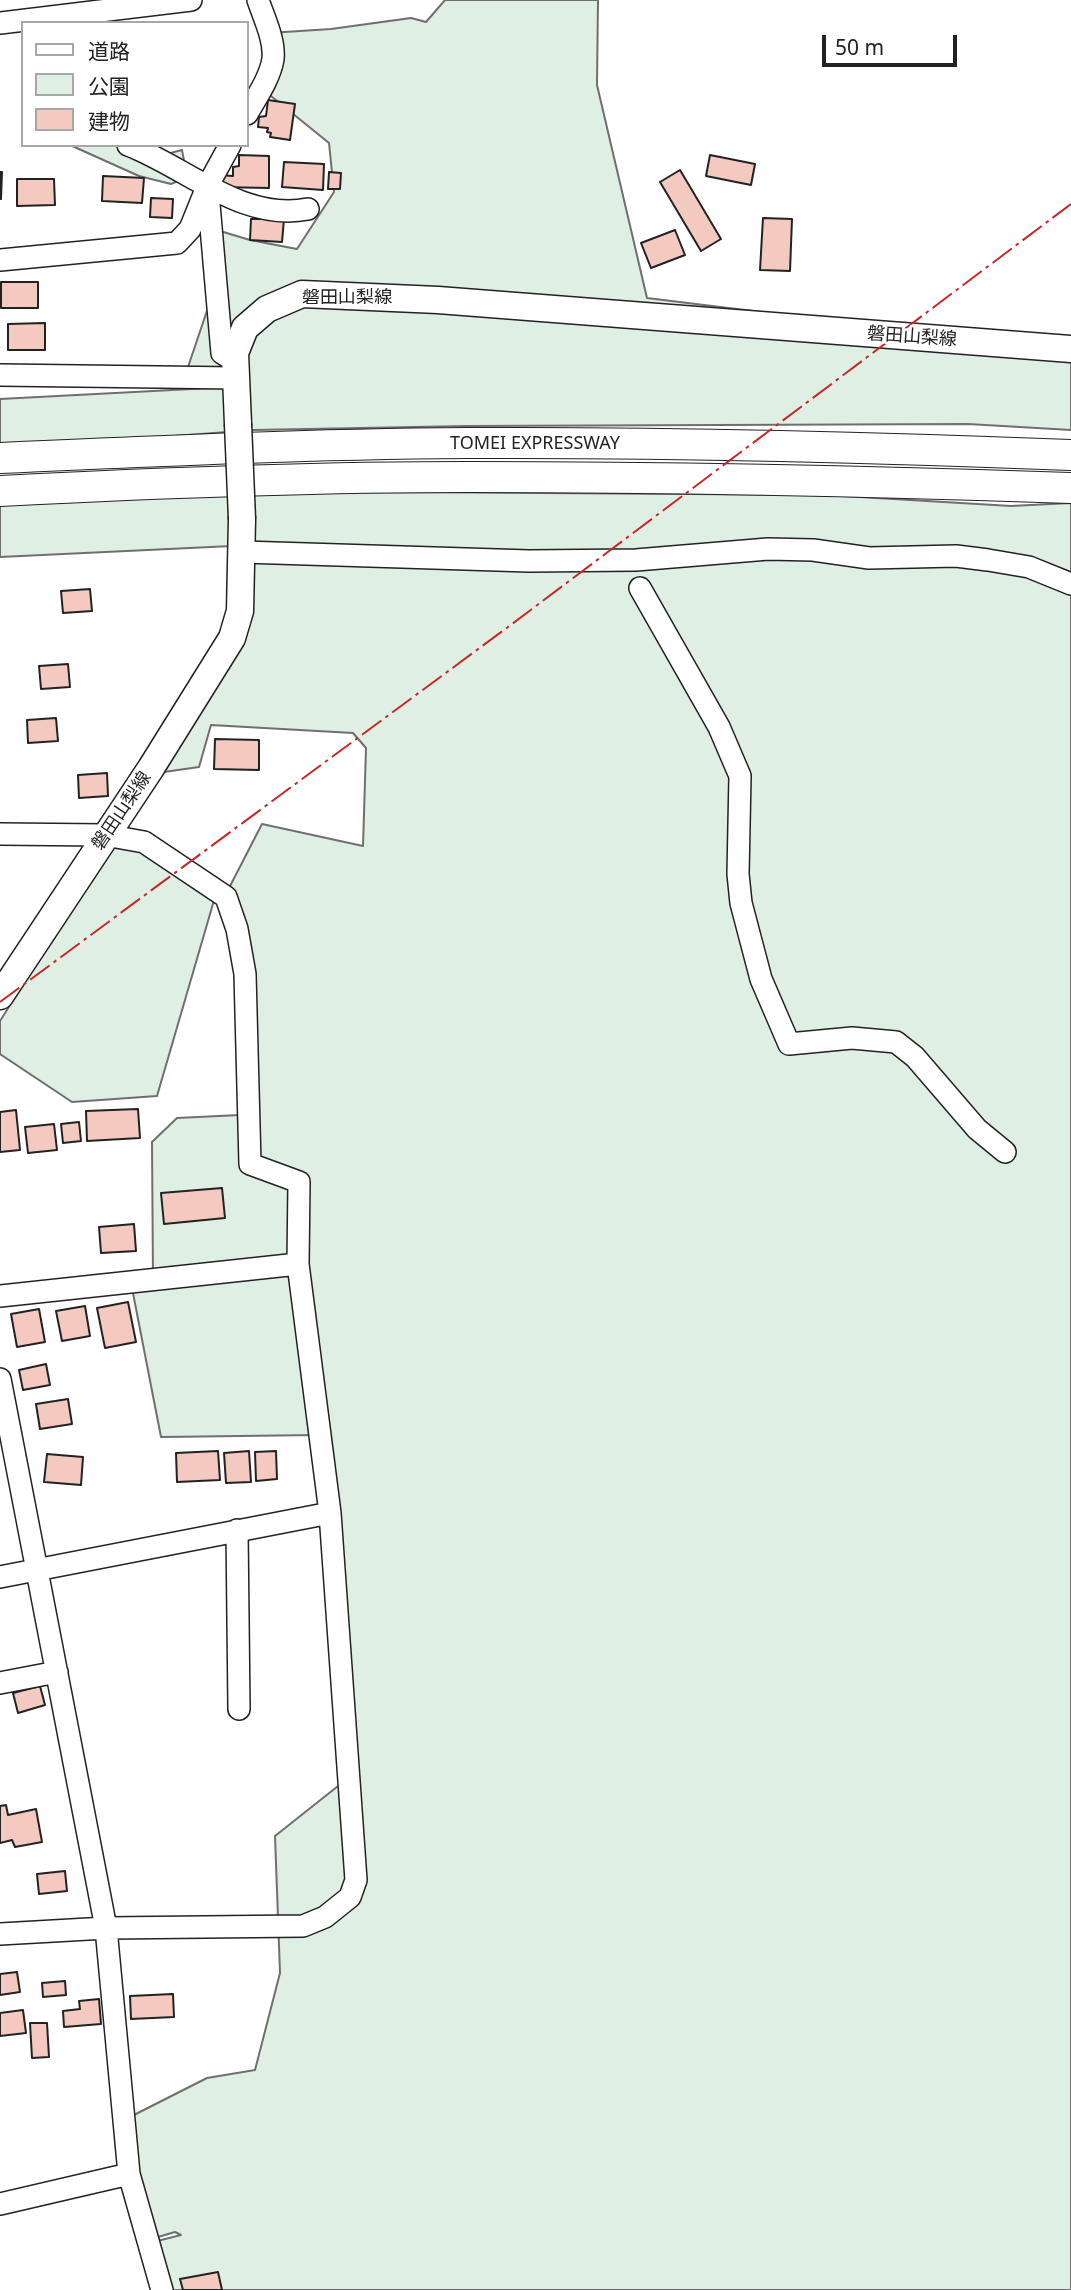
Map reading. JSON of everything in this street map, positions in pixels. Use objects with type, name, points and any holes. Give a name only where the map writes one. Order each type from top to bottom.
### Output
[{"type":"highway","name":"TOMEI EXPRESSWAY","points":[[0,458],[174,450],[467,443],[878,447],[1071,455]]},
{"type":"highway","name":"TOMEI EXPRESSWAY","points":[[0,491],[176,482],[467,477],[876,482],[1071,488]]},
{"type":"main road","name":"磐田山梨線","points":[[0,996],[151,768],[232,638],[240,611],[243,552],[235,353],[245,328],[267,309],[302,294],[438,300],[1071,349]]},
{"type":"street","points":[[0,23],[103,5],[191,0]]},
{"type":"street","points":[[248,112],[273,59],[271,39],[258,0]]},
{"type":"street","points":[[132,147],[207,187],[260,208],[290,212],[308,209]]},
{"type":"street","points":[[0,260],[177,243],[190,229],[207,187],[229,147]]},
{"type":"street","points":[[207,187],[222,353],[236,369]]},
{"type":"street","points":[[0,375],[236,369]]},
{"type":"street","points":[[243,552],[543,561],[636,560],[768,548],[813,550],[869,558],[977,558],[1029,567],[1071,584]]},
{"type":"street","points":[[640,588],[719,727],[740,776],[738,874],[741,903],[761,979],[789,1044],[852,1038],[896,1042],[915,1058],[977,1129],[1005,1152]]},
{"type":"street","points":[[0,834],[105,835],[144,842],[226,897],[237,929],[245,974],[250,1164],[299,1182],[298,1264],[330,1513],[356,1881],[350,1897],[325,1917],[303,1926],[106,1928],[0,1934]]},
{"type":"street","points":[[0,1296],[298,1264]]},
{"type":"street","points":[[0,1379],[106,1928],[130,2174],[162,2290]]},
{"type":"street","points":[[0,1577],[330,1513]]},
{"type":"street","points":[[237,1530],[239,1709]]},
{"type":"street","points":[[0,1683],[57,1672]]},
{"type":"street","points":[[0,2204],[130,2174]]},
{"type":"green space","points":[[445,0],[598,0],[597,85],[647,298],[1071,350],[1071,430],[968,424],[467,426],[254,430],[0,449],[0,399],[249,386],[188,367],[215,287],[210,228],[250,240],[297,249],[334,192],[329,143],[266,92],[269,33],[331,29],[411,18],[426,22]]},
{"type":"green space","points":[[74,147],[155,147],[159,156],[182,150],[187,177],[171,184],[139,176]]},
{"type":"green space","points":[[147,493],[826,495],[1011,506],[1071,503],[1071,2290],[162,2290],[149,2243],[181,2235],[175,2232],[148,2240],[124,2120],[207,2078],[255,2070],[280,1973],[275,1836],[357,1771],[318,1435],[161,1437],[132,1288],[153,1279],[152,1142],[177,1118],[240,1115],[250,1164],[228,890],[262,824],[363,846],[366,748],[353,733],[211,725],[199,767],[157,773],[230,642],[253,545],[0,557],[0,501]]},
{"type":"green space","points":[[113,842],[148,844],[215,897],[157,1096],[72,1102],[0,1054],[0,1021]]},
{"type":"building","points":[[268,100],[295,104],[290,140],[270,137],[268,128],[258,127],[259,117],[266,116]]},
{"type":"building","points":[[239,155],[269,156],[269,188],[219,187],[219,175],[233,176],[233,167],[239,166]]},
{"type":"building","points":[[710,155],[755,164],[751,185],[706,176]]},
{"type":"building","points":[[284,162],[324,164],[323,190],[282,187]]},
{"type":"building","points":[[680,170],[721,239],[701,251],[660,182]]},
{"type":"building","points":[[2,172],[1,199],[0,199]]},
{"type":"building","points":[[329,172],[341,173],[340,189],[328,189]]},
{"type":"building","points":[[103,176],[144,178],[142,203],[102,201]]},
{"type":"building","points":[[17,179],[54,179],[55,205],[17,206]]},
{"type":"building","points":[[151,198],[173,199],[172,218],[150,217]]},
{"type":"building","points":[[763,218],[792,219],[790,271],[760,270]]},
{"type":"building","points":[[251,219],[284,219],[282,242],[250,240]]},
{"type":"building","points":[[675,230],[685,255],[651,268],[641,243]]},
{"type":"building","points":[[1,282],[38,282],[38,308],[1,308]]},
{"type":"building","points":[[45,323],[45,350],[8,350],[8,324]]},
{"type":"building","points":[[90,589],[92,611],[63,613],[61,591]]},
{"type":"building","points":[[68,664],[70,687],[41,689],[39,666]]},
{"type":"building","points":[[56,718],[58,741],[28,743],[27,720]]},
{"type":"building","points":[[215,739],[259,740],[259,770],[214,769]]},
{"type":"building","points":[[107,773],[108,796],[79,798],[78,775]]},
{"type":"building","points":[[138,1109],[140,1138],[87,1141],[86,1111]]},
{"type":"building","points":[[16,1110],[20,1150],[0,1152],[0,1112]]},
{"type":"building","points":[[79,1122],[81,1141],[63,1143],[61,1124]]},
{"type":"building","points":[[54,1124],[57,1150],[28,1153],[25,1127]]},
{"type":"building","points":[[222,1188],[225,1218],[164,1224],[161,1193]]},
{"type":"building","points":[[134,1224],[136,1251],[101,1253],[99,1227]]},
{"type":"building","points":[[128,1302],[136,1342],[105,1348],[97,1308]]},
{"type":"building","points":[[85,1306],[90,1336],[62,1341],[56,1311]]},
{"type":"building","points":[[39,1309],[45,1342],[17,1347],[11,1314]]},
{"type":"building","points":[[46,1364],[50,1385],[23,1390],[19,1370]]},
{"type":"building","points":[[68,1399],[72,1424],[40,1429],[36,1404]]},
{"type":"building","points":[[218,1451],[220,1480],[177,1482],[176,1453]]},
{"type":"building","points":[[249,1451],[251,1482],[226,1483],[224,1453]]},
{"type":"building","points":[[276,1451],[277,1479],[256,1481],[255,1452]]},
{"type":"building","points":[[47,1454],[83,1457],[81,1485],[44,1482]]},
{"type":"building","points":[[40,1686],[45,1705],[18,1713],[13,1693]]},
{"type":"building","points":[[6,1805],[8,1815],[36,1809],[42,1842],[15,1847],[12,1840],[0,1843],[0,1806]]},
{"type":"building","points":[[65,1871],[67,1891],[39,1894],[37,1874]]},
{"type":"building","points":[[17,1972],[20,1992],[0,1995],[0,1974]]},
{"type":"building","points":[[65,1981],[66,1995],[43,1997],[42,1983]]},
{"type":"building","points":[[173,1994],[174,2017],[131,2019],[130,1996]]},
{"type":"building","points":[[99,1999],[101,2024],[64,2027],[63,2011],[80,2009],[79,2001]]},
{"type":"building","points":[[23,2010],[26,2033],[0,2036],[0,2013]]},
{"type":"building","points":[[30,2023],[47,2023],[49,2057],[32,2058]]},
{"type":"building","points":[[218,2272],[222,2290],[183,2290],[180,2279]]},
{"type":"power","points":[[0,1002],[508,627],[1071,204]]}]
